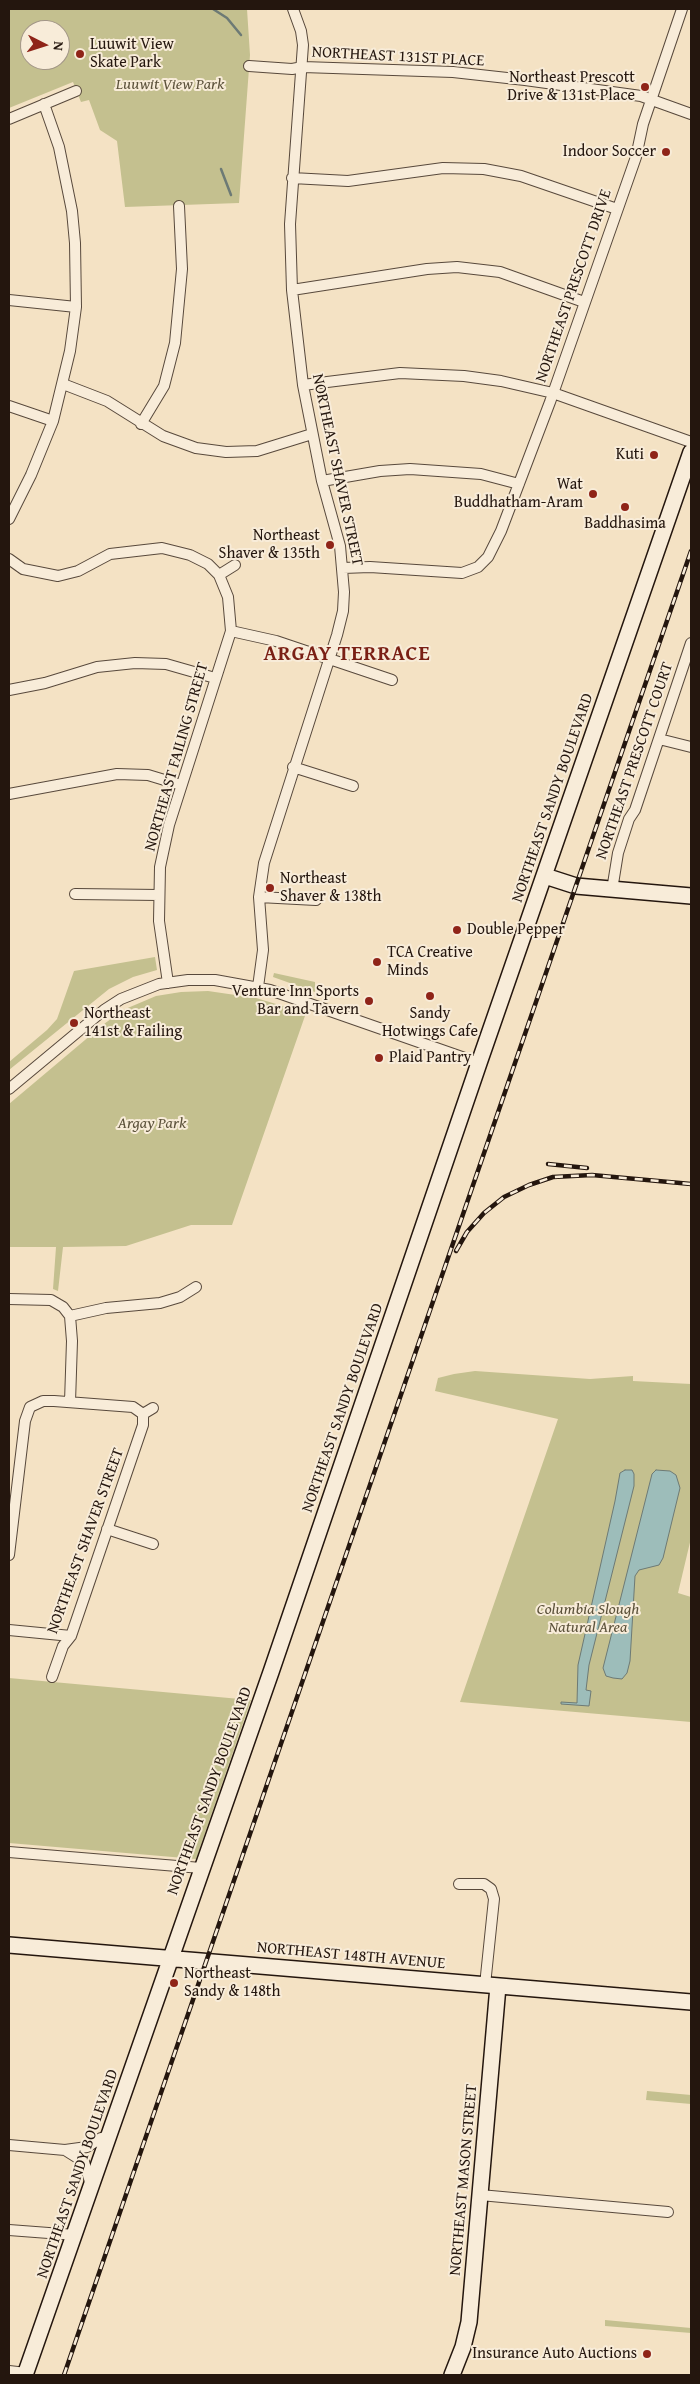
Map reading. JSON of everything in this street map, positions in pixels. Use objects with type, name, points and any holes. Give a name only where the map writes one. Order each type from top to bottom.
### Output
[{"type":"main road","name":"NORTHEAST SANDY BOULEVARD","points":[[25,2374],[274,1663],[479,1063],[691,452]]},
{"type":"main road","points":[[545,876],[576,886],[691,896]]},
{"type":"main road","name":"NORTHEAST 148TH AVENUE","points":[[9,1944],[691,2002]]},
{"type":"main road","name":"NORTHEAST MASON STREET","points":[[452,2375],[463,2347],[469,2322],[480,2195],[492,1986]]},
{"type":"street","name":"NORTHEAST SHAVER STREET","points":[[258,987],[263,950],[259,897],[260,881],[293,767],[343,611],[343,568],[340,546],[322,481],[312,434],[303,384],[292,290],[290,224],[292,178],[303,67],[301,31],[293,9]]},
{"type":"street","name":"NORTHEAST PRESCOTT DRIVE","points":[[343,568],[370,567],[462,573],[478,567],[493,548],[553,393],[636,157],[651,100],[682,9]]},
{"type":"street","name":"NORTHEAST 131ST PLACE","points":[[250,66],[292,69],[303,67],[453,72],[627,93],[691,114]]},
{"type":"street","points":[[9,119],[76,91]]},
{"type":"street","points":[[9,519],[31,475],[53,421],[64,384],[76,307],[75,243],[72,211],[59,147],[44,104]]},
{"type":"street","points":[[292,178],[348,181],[443,168],[484,169],[521,176],[617,209]]},
{"type":"street","points":[[141,424],[164,386],[175,343],[182,269],[179,206]]},
{"type":"street","points":[[292,290],[427,269],[457,267],[500,272],[584,302]]},
{"type":"street","points":[[9,300],[76,307]]},
{"type":"street","points":[[303,384],[375,375],[428,373],[502,381],[553,393],[691,442]]},
{"type":"street","points":[[64,384],[107,401],[141,424],[180,443],[196,448],[226,452],[257,451],[312,434]]},
{"type":"street","points":[[9,406],[53,421]]},
{"type":"street","points":[[322,481],[380,470],[410,469],[481,474],[519,484]]},
{"type":"street","points":[[9,559],[22,569],[58,576],[78,571],[110,554],[162,548],[190,555],[208,564],[219,575],[228,597],[231,631],[276,641],[392,680]]},
{"type":"street","points":[[219,575],[235,565]]},
{"type":"street","name":"NORTHEAST FAILING STREET","points":[[168,983],[162,942],[159,895],[165,842],[181,785],[231,631]]},
{"type":"street","name":"NORTHEAST PRESCOTT COURT","points":[[612,890],[618,853],[691,643]]},
{"type":"street","points":[[9,690],[45,683],[97,667],[128,663],[166,664],[215,678]]},
{"type":"street","points":[[659,739],[691,747]]},
{"type":"street","points":[[293,767],[353,786]]},
{"type":"street","points":[[9,794],[117,774],[148,775],[181,785]]},
{"type":"street","points":[[75,894],[159,895]]},
{"type":"street","points":[[259,897],[316,900]]},
{"type":"street","points":[[9,1089],[104,1010],[139,990],[168,983],[214,980],[258,987],[282,994],[479,1063]]},
{"type":"street","points":[[70,1316],[106,1308],[160,1304],[180,1297],[196,1287]]},
{"type":"street","points":[[9,1299],[51,1300],[63,1307],[70,1316],[72,1341],[70,1402]]},
{"type":"street","points":[[9,1555],[25,1420],[30,1407],[43,1401],[133,1407],[143,1414],[153,1408]]},
{"type":"street","name":"NORTHEAST SHAVER STREET","points":[[52,1677],[63,1646],[71,1636],[143,1425],[143,1414]]},
{"type":"street","points":[[107,1529],[153,1544]]},
{"type":"street","points":[[9,1630],[71,1636]]},
{"type":"street","points":[[9,1852],[201,1868]]},
{"type":"street","points":[[459,1884],[484,1884],[492,1889],[494,1899],[492,1986]]},
{"type":"street","points":[[9,2145],[65,2150],[87,2147],[101,2138],[109,2136]]},
{"type":"street","points":[[65,2150],[84,2162],[92,2186]]},
{"type":"street","points":[[480,2195],[668,2212]]},
{"type":"street","points":[[9,2230],[75,2235]]},
{"type":"street","points":[[9,2371],[25,2374]]},
{"type":"green space","name":"Luuwit View Park","points":[[9,9],[247,9],[250,55],[239,203],[125,207],[117,141],[100,130],[89,100],[81,102],[73,82],[9,108]]},
{"type":"green space","points":[[155,957],[157,970],[133,977],[109,989],[9,1070],[9,1062],[47,1030],[57,1019],[74,971]]},
{"type":"green space","points":[[274,973],[315,982],[315,992],[273,977]]},
{"type":"green space","name":"Argay Park","points":[[208,991],[256,998],[306,1013],[232,1225],[191,1225],[126,1246],[63,1247],[58,1291],[53,1289],[56,1247],[9,1247],[9,1104],[123,1010],[156,996],[181,992]]},
{"type":"green space","name":"Columbia Slough Natural Area","points":[[475,1371],[590,1379],[633,1376],[633,1381],[691,1384],[691,1538],[678,1593],[691,1597],[691,1722],[460,1702],[558,1419],[435,1391],[438,1378]]},
{"type":"green space","points":[[9,1678],[251,1700],[196,1859],[9,1843]]},
{"type":"green space","points":[[647,2091],[691,2095],[691,2104],[646,2100]]},
{"type":"green space","points":[[605,2320],[691,2328],[691,2333],[605,2326]]},
{"type":"water","points":[[625,1470],[632,1470],[634,1486],[589,1665],[586,1690],[591,1691],[589,1706],[561,1704],[561,1702],[577,1703],[578,1665],[620,1473]]},
{"type":"water","points":[[656,1470],[670,1471],[676,1475],[680,1488],[663,1558],[659,1565],[639,1570],[635,1576],[630,1661],[627,1673],[622,1679],[613,1678],[606,1676],[603,1668],[652,1474]]},
{"type":"waterway","points":[[213,9],[227,18],[241,35]]},
{"type":"waterway","points":[[221,169],[231,195]]},
{"type":"railway","points":[[64,2375],[691,551]]},
{"type":"railway","points":[[548,1164],[587,1168]]},
{"type":"railway","points":[[456,1251],[467,1232],[484,1213],[504,1197],[529,1185],[553,1177],[592,1175],[691,1184]]},
{"type":"place","name":"Luuwit View Skate Park","points":[[80,54]]},
{"type":"place","name":"Northeast Prescott Drive & 131st Place","points":[[645,87]]},
{"type":"place","name":"Indoor Soccer","points":[[666,152]]},
{"type":"place","name":"Kuti","points":[[654,455]]},
{"type":"place","name":"Wat Buddhatham-Aram","points":[[593,494]]},
{"type":"place","name":"Baddhasima","points":[[625,507]]},
{"type":"place","name":"Northeast Shaver & 135th","points":[[330,545]]},
{"type":"place","name":"Northeast Shaver & 138th","points":[[270,888]]},
{"type":"place","name":"Double Pepper","points":[[457,930]]},
{"type":"place","name":"TCA Creative Minds","points":[[377,962]]},
{"type":"place","name":"Sandy Hotwings Cafe","points":[[430,996]]},
{"type":"place","name":"Venture Inn Sports Bar and Tavern","points":[[369,1001]]},
{"type":"place","name":"Northeast 141st & Failing","points":[[74,1023]]},
{"type":"place","name":"Plaid Pantry","points":[[379,1058]]},
{"type":"place","name":"Northeast Sandy & 148th","points":[[174,1983]]},
{"type":"place","name":"Insurance Auto Auctions","points":[[647,2354]]},
{"type":"district","name":"ARGAY TERRACE","points":[[347,655]]}]
